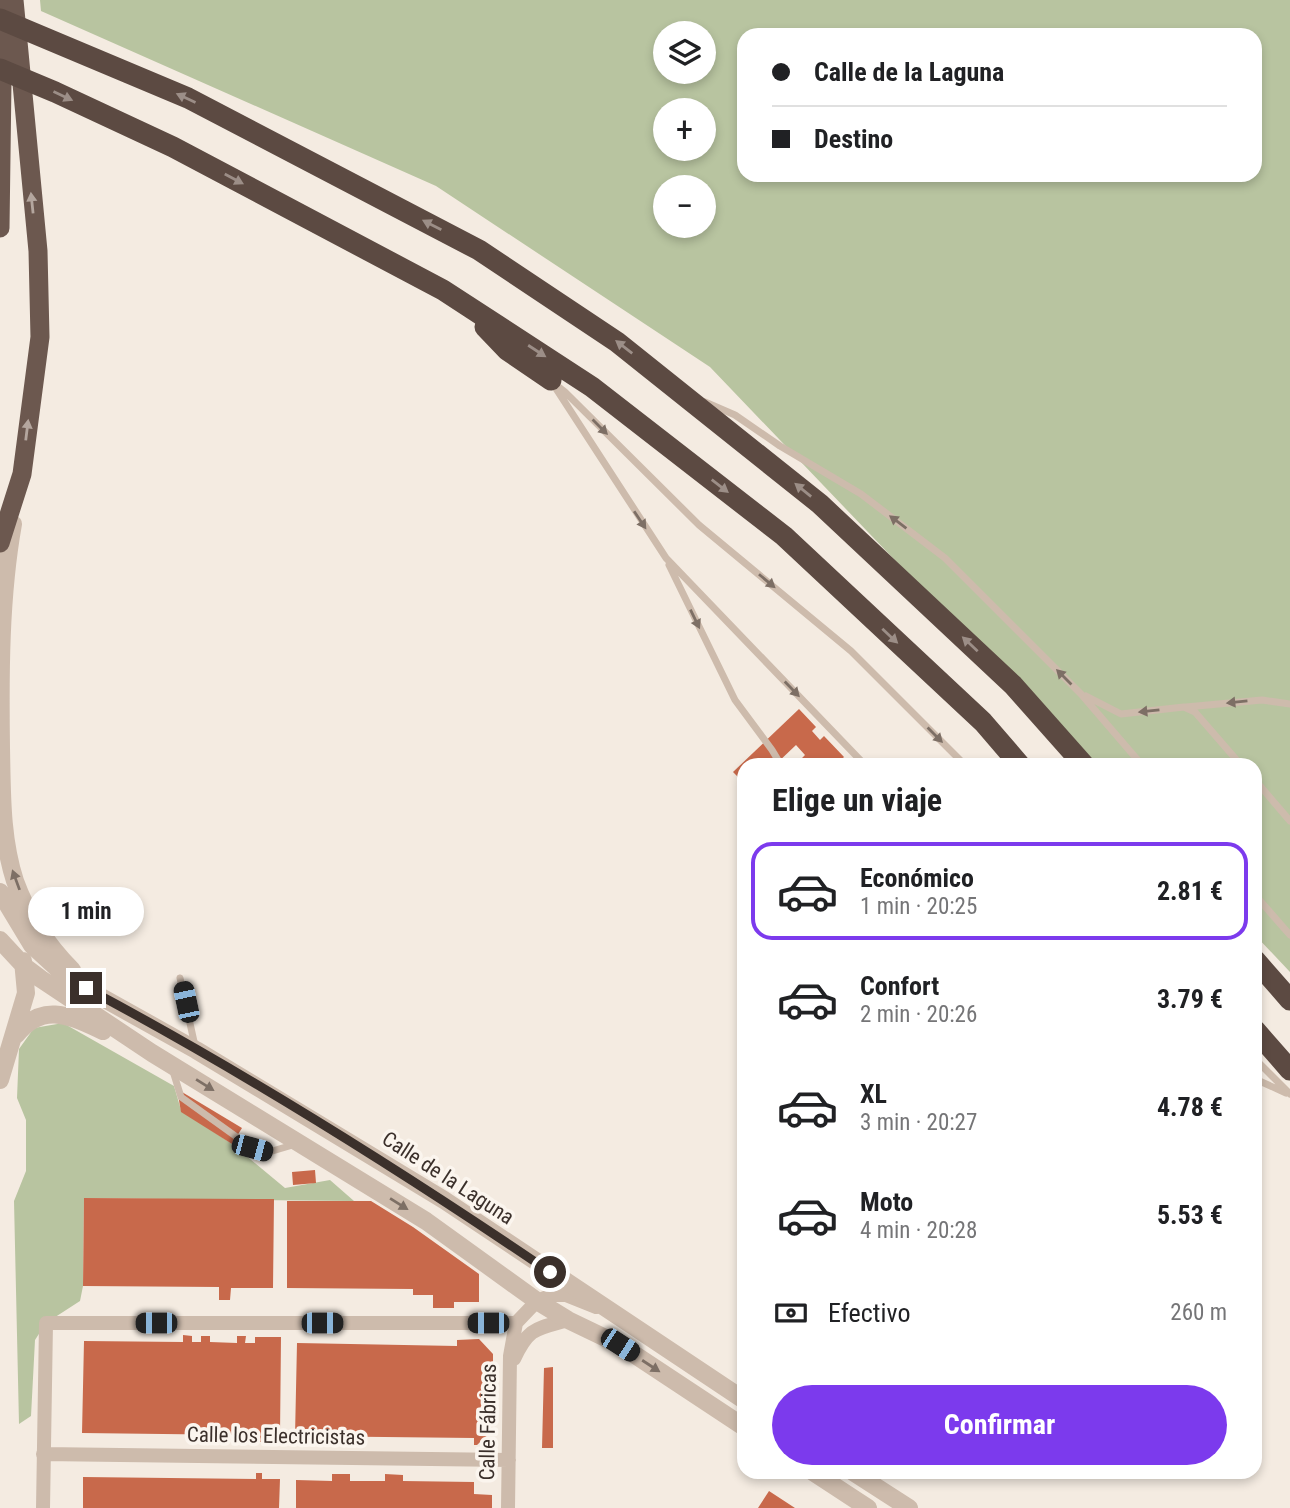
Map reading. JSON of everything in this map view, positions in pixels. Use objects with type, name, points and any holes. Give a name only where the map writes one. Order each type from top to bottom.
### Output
[{"type":"highway","points":[[0,228],[3,0]]},
{"type":"highway","points":[[0,543],[22,474],[40,337],[37,251],[13,0]]},
{"type":"highway","points":[[0,19],[188,98],[479,250],[617,342],[820,504],[1013,684],[1078,758]]},
{"type":"highway","points":[[0,69],[173,148],[459,300],[592,387],[784,536],[983,722],[1014,758]]},
{"type":"highway","points":[[459,300],[507,350],[551,380]]},
{"type":"highway","points":[[1262,968],[1290,1000]]},
{"type":"highway","points":[[1262,1039],[1290,1070]]},
{"type":"street","points":[[22,474],[6,561],[1,705],[5,842],[16,881],[44,938],[76,974],[119,1006]]},
{"type":"street","points":[[0,892],[32,945],[46,960],[69,979],[119,1006]]},
{"type":"street","points":[[0,901],[17,941],[24,967],[26,993],[0,1080]]},
{"type":"street","points":[[0,940],[24,967],[152,1053],[426,1221],[537,1301],[568,1320],[620,1345],[737,1422]]},
{"type":"street","name":"Calle de la Laguna","points":[[119,1006],[444,1200],[737,1395]]},
{"type":"street","points":[[9,1043],[24,1025],[54,1014],[69,1016],[152,1053]]},
{"type":"street","points":[[43,1508],[46,1323],[516,1323],[537,1301],[552,1294],[566,1295],[614,1314]]},
{"type":"street","points":[[510,1366],[529,1334],[541,1327],[568,1320]]},
{"type":"street","name":"Calle Fábricas","points":[[508,1508],[510,1366],[516,1323]]},
{"type":"street","name":"Calle los Electricistas","points":[[43,1454],[509,1460]]},
{"type":"street","points":[[824,1479],[868,1508]]},
{"type":"street","points":[[864,1479],[909,1508]]},
{"type":"lane","points":[[551,380],[666,558],[734,700],[776,758]]},
{"type":"lane","points":[[551,380],[699,525],[851,650],[958,758]]},
{"type":"lane","points":[[677,389],[735,415],[872,502],[945,558],[1081,694],[1136,758]]},
{"type":"lane","points":[[666,558],[859,758]]},
{"type":"lane","points":[[1081,694],[1121,714],[1262,700],[1290,704]]},
{"type":"lane","points":[[1184,707],[1195,712],[1235,758]]},
{"type":"lane","points":[[1262,788],[1290,821]]},
{"type":"lane","points":[[1262,903],[1290,935]]},
{"type":"lane","points":[[180,978],[196,1050]]},
{"type":"lane","points":[[171,1064],[181,1097],[252,1148],[269,1152],[299,1143]]},
{"type":"lane","points":[[1262,1066],[1290,1095]]},
{"type":"lane","points":[[1262,1082],[1290,1095]]},
{"type":"green space","points":[[40,0],[1290,0],[1290,972],[1262,942],[1262,758],[1084,758],[710,367],[436,186],[41,11]]},
{"type":"green space","points":[[63,1023],[174,1086],[181,1110],[232,1144],[285,1188],[330,1180],[354,1201],[84,1198],[83,1286],[80,1301],[46,1323],[35,1340],[31,1416],[19,1424],[14,1201],[26,1171],[26,1120],[17,1098],[19,1049],[34,1028]]},
{"type":"building","points":[[799,709],[816,727],[812,731],[820,740],[824,736],[844,757],[802,758],[805,755],[796,745],[782,758],[748,758]]},
{"type":"building","points":[[177,1089],[242,1128],[232,1144],[181,1112]]},
{"type":"building","points":[[315,1170],[316,1183],[293,1185],[292,1172]]},
{"type":"building","points":[[84,1198],[274,1199],[273,1288],[231,1288],[230,1300],[219,1300],[219,1287],[83,1286]]},
{"type":"building","points":[[287,1201],[371,1201],[479,1274],[479,1302],[454,1302],[454,1308],[433,1308],[433,1295],[413,1295],[413,1289],[287,1288]]},
{"type":"building","points":[[183,1335],[192,1336],[192,1342],[201,1342],[201,1336],[210,1336],[210,1342],[237,1343],[237,1336],[246,1336],[245,1343],[255,1343],[255,1337],[281,1337],[280,1435],[262,1435],[262,1442],[244,1442],[244,1435],[82,1433],[84,1341],[183,1342]]},
{"type":"building","points":[[479,1339],[493,1354],[493,1392],[492,1431],[477,1445],[474,1445],[474,1438],[295,1436],[297,1343],[457,1346],[457,1340]]},
{"type":"building","points":[[553,1367],[553,1448],[542,1448],[544,1368]]},
{"type":"building","points":[[256,1473],[262,1473],[262,1479],[280,1479],[279,1508],[83,1508],[83,1477],[256,1479]]},
{"type":"building","points":[[332,1474],[350,1474],[350,1481],[385,1481],[385,1474],[403,1475],[403,1481],[474,1482],[474,1494],[492,1495],[492,1508],[296,1508],[296,1480],[332,1481]]},
{"type":"building","points":[[769,1491],[795,1508],[758,1508]]},
{"type":"route","points":[[86,988],[295,1108],[444,1200],[550,1272]]}]
